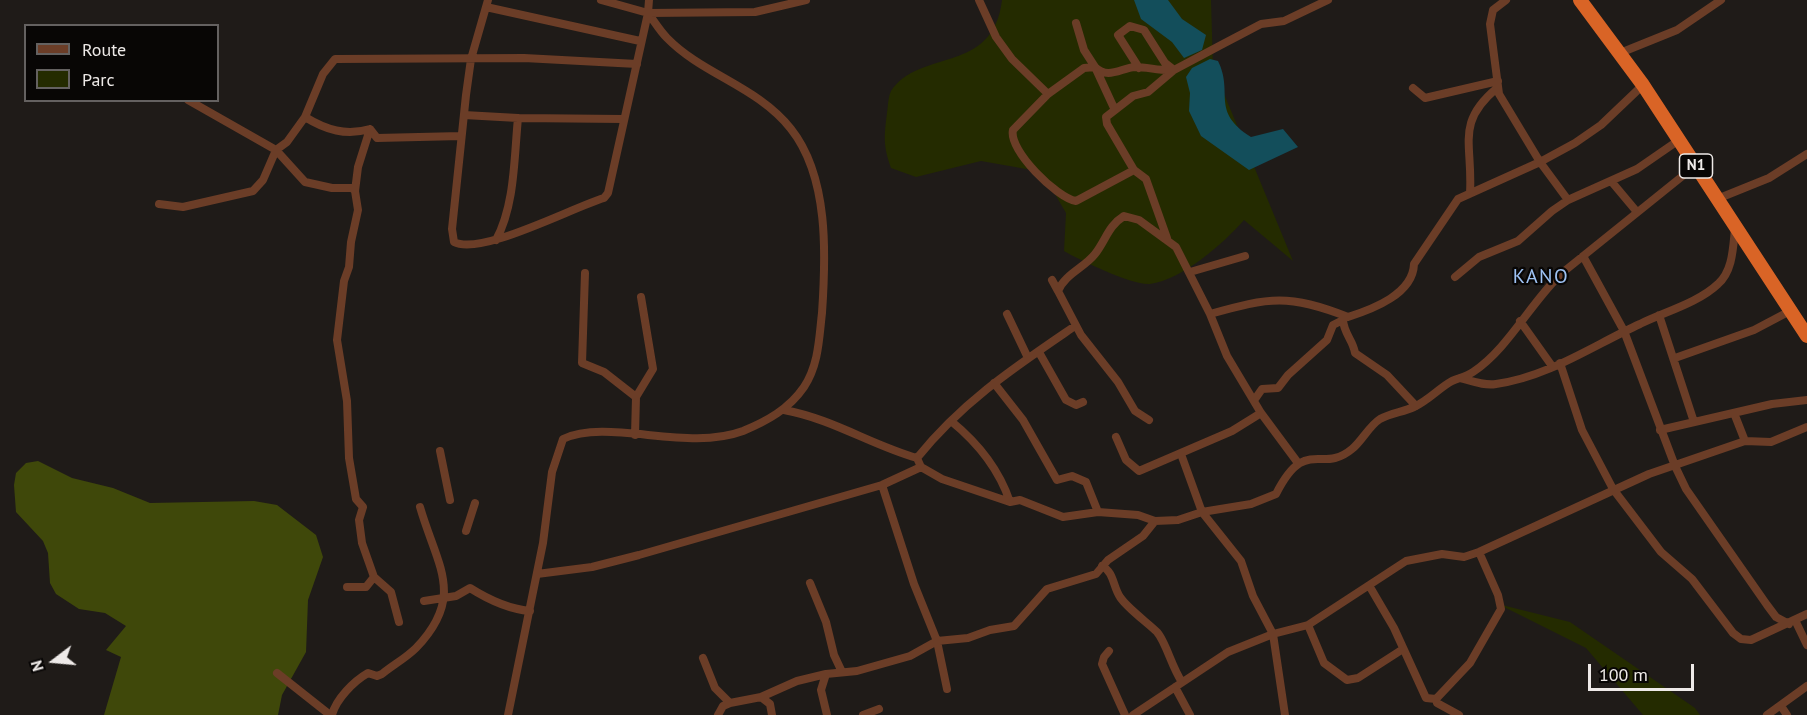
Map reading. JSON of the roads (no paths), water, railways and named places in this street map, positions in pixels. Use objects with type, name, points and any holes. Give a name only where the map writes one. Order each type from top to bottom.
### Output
[{"type":"highway","name":"N1","points":[[1580,0],[1643,85],[1807,336]]},
{"type":"street","points":[[601,0],[648,13],[755,12],[806,0]]},
{"type":"street","points":[[640,41],[487,3],[471,59],[452,229],[454,242],[474,246],[496,240],[604,198],[612,186],[623,119],[637,64],[649,0]]},
{"type":"street","points":[[979,0],[996,37],[1012,59],[1048,94]]},
{"type":"street","points":[[1167,238],[1146,179],[1134,170],[1107,124],[1106,117],[1114,108],[1130,101],[1133,96],[1148,92],[1174,70],[1261,24],[1284,21],[1328,0]]},
{"type":"street","points":[[1506,0],[1493,10],[1490,24],[1497,84],[1540,162],[1568,200]]},
{"type":"street","points":[[1620,53],[1677,30],[1721,0]]},
{"type":"street","points":[[508,715],[537,574],[552,472],[563,439],[574,434],[591,433],[672,439],[741,432],[784,410],[804,387],[818,353],[825,272],[825,227],[808,161],[792,130],[768,105],[684,51],[668,38],[648,13]]},
{"type":"street","points":[[1076,23],[1084,50],[1095,67],[1114,108]]},
{"type":"street","points":[[1139,68],[1118,35],[1130,26],[1144,30],[1165,63],[1174,70]]},
{"type":"street","points":[[159,204],[183,207],[253,191],[262,180],[276,150],[287,142],[305,117],[323,74],[335,59],[524,58],[637,64]]},
{"type":"street","points":[[1095,67],[1084,68],[1048,94],[1013,130],[1012,135],[1032,168],[1064,197],[1076,201],[1134,170]]},
{"type":"street","points":[[1095,67],[1100,72],[1111,74],[1139,68],[1174,70]]},
{"type":"street","points":[[1413,88],[1425,98],[1497,84]]},
{"type":"street","points":[[1470,193],[1470,121],[1480,102],[1497,84]]},
{"type":"street","points":[[1210,314],[1251,302],[1278,300],[1307,302],[1348,317],[1386,301],[1404,288],[1414,273],[1414,264],[1450,206],[1470,193],[1540,162],[1601,125],[1643,85]]},
{"type":"street","points":[[192,102],[276,150],[305,182],[333,188],[352,188],[355,191]]},
{"type":"street","points":[[464,115],[623,119]]},
{"type":"street","points":[[305,117],[322,127],[349,134],[370,129]]},
{"type":"street","points":[[496,240],[504,226],[518,118]]},
{"type":"street","points":[[370,129],[377,138],[461,136]]},
{"type":"street","points":[[370,129],[358,167],[355,191],[358,210],[351,242],[349,267],[344,281],[336,340],[347,401],[349,458],[356,499],[363,507],[359,520],[362,543],[374,577],[391,592],[399,622]]},
{"type":"street","points":[[1455,277],[1479,257],[1518,241],[1568,200],[1648,162],[1679,140]]},
{"type":"street","points":[[1717,199],[1769,178],[1807,154]]},
{"type":"street","points":[[917,458],[921,467],[942,479],[1010,502],[1020,500],[1063,517],[1098,512],[1138,515],[1155,521],[1178,520],[1202,512],[1251,504],[1276,494],[1286,475],[1298,463],[1314,457],[1334,459],[1350,451],[1378,420],[1416,406],[1480,366],[1542,292],[1695,166]]},
{"type":"street","points":[[1611,181],[1637,212]]},
{"type":"street","points":[[1058,291],[1064,281],[1097,252],[1109,229],[1124,216],[1139,220],[1167,238],[1182,256],[1227,356],[1261,412],[1298,463]]},
{"type":"street","points":[[1460,378],[1479,384],[1496,384],[1556,365],[1718,284],[1727,273],[1732,258],[1736,227]]},
{"type":"street","points":[[1190,272],[1245,255]]},
{"type":"street","points":[[1583,256],[1624,331],[1660,430],[1694,504],[1776,617],[1792,622],[1807,645]]},
{"type":"street","points":[[585,273],[581,322],[582,363],[604,372],[636,397]]},
{"type":"street","points":[[1052,280],[1075,326],[1118,382],[1135,411],[1149,420]]},
{"type":"street","points":[[635,435],[636,397],[653,369],[641,297]]},
{"type":"street","points":[[1674,358],[1754,330],[1790,311]]},
{"type":"street","points":[[1007,314],[1032,355]]},
{"type":"street","points":[[1659,315],[1694,422]]},
{"type":"street","points":[[1255,399],[1262,389],[1278,388],[1288,375],[1327,340],[1333,325],[1343,320],[1344,332],[1354,344],[1355,353],[1387,375],[1416,406]]},
{"type":"street","points":[[1520,321],[1556,365],[1582,430],[1613,489],[1661,552],[1692,579],[1710,605],[1741,639],[1750,640],[1807,614]]},
{"type":"street","points":[[917,458],[951,421],[993,383],[1075,326]]},
{"type":"street","points":[[1032,355],[1040,354],[1066,400],[1076,405],[1083,402]]},
{"type":"street","points":[[993,383],[1023,420],[1057,480],[1072,476],[1086,482],[1098,512]]},
{"type":"street","points":[[1660,430],[1795,400],[1807,400]]},
{"type":"street","points":[[784,410],[835,423],[894,452],[917,458]]},
{"type":"street","points":[[1116,437],[1126,460],[1139,471],[1232,430],[1261,412]]},
{"type":"street","points":[[1734,413],[1745,441]]},
{"type":"street","points":[[951,421],[982,451],[1004,484],[1010,502]]},
{"type":"street","points":[[1133,715],[1228,652],[1273,634],[1308,625],[1414,558],[1442,554],[1464,557],[1613,489],[1745,441],[1771,442],[1807,428]]},
{"type":"street","points":[[440,451],[450,500]]},
{"type":"street","points":[[1181,454],[1202,512],[1241,561],[1253,596],[1273,634],[1284,715]]},
{"type":"street","points":[[537,574],[592,567],[882,485],[921,467]]},
{"type":"street","points":[[882,485],[914,584],[937,641],[947,689]]},
{"type":"street","points":[[466,531],[475,503]]},
{"type":"street","points":[[277,673],[331,715],[334,706],[356,680],[368,673],[377,676],[382,674],[414,650],[438,622],[445,597],[441,562],[420,507]]},
{"type":"street","points":[[718,715],[723,706],[761,697],[797,681],[910,656],[937,641],[968,638],[990,630],[1014,626],[1047,589],[1089,578],[1143,536],[1155,521]]},
{"type":"street","points":[[1436,699],[1470,663],[1501,609],[1498,595],[1479,552]]},
{"type":"street","points":[[1102,566],[1113,580],[1120,598],[1136,611],[1148,627],[1159,634],[1190,715]]},
{"type":"street","points":[[347,587],[366,587],[374,577]]},
{"type":"street","points":[[810,583],[826,622],[834,655],[842,672]]},
{"type":"street","points":[[1370,587],[1426,698],[1436,699],[1441,706],[1459,715]]},
{"type":"street","points":[[424,601],[456,596],[470,588],[499,603],[530,611]]},
{"type":"street","points":[[1308,625],[1324,663],[1347,680],[1358,678],[1403,649]]},
{"type":"street","points":[[1109,651],[1102,664],[1125,715]]},
{"type":"street","points":[[703,658],[715,688],[730,703]]},
{"type":"street","points":[[826,674],[821,690],[826,715]]},
{"type":"street","points":[[1767,715],[1807,686]]},
{"type":"street","points":[[761,697],[770,704],[772,715]]},
{"type":"street","points":[[1781,706],[1787,715]]},
{"type":"street","points":[[863,715],[879,709]]},
{"type":"water","points":[[1134,0],[1168,0],[1182,19],[1206,35],[1202,50],[1184,58],[1172,42],[1141,19]]},
{"type":"water","points":[[1210,59],[1218,61],[1222,72],[1227,110],[1238,128],[1251,137],[1283,129],[1298,147],[1249,170],[1201,136],[1189,111],[1190,93],[1186,77],[1192,68]]},
{"type":"district","name":"KANO","points":[[1541,277]]}]
